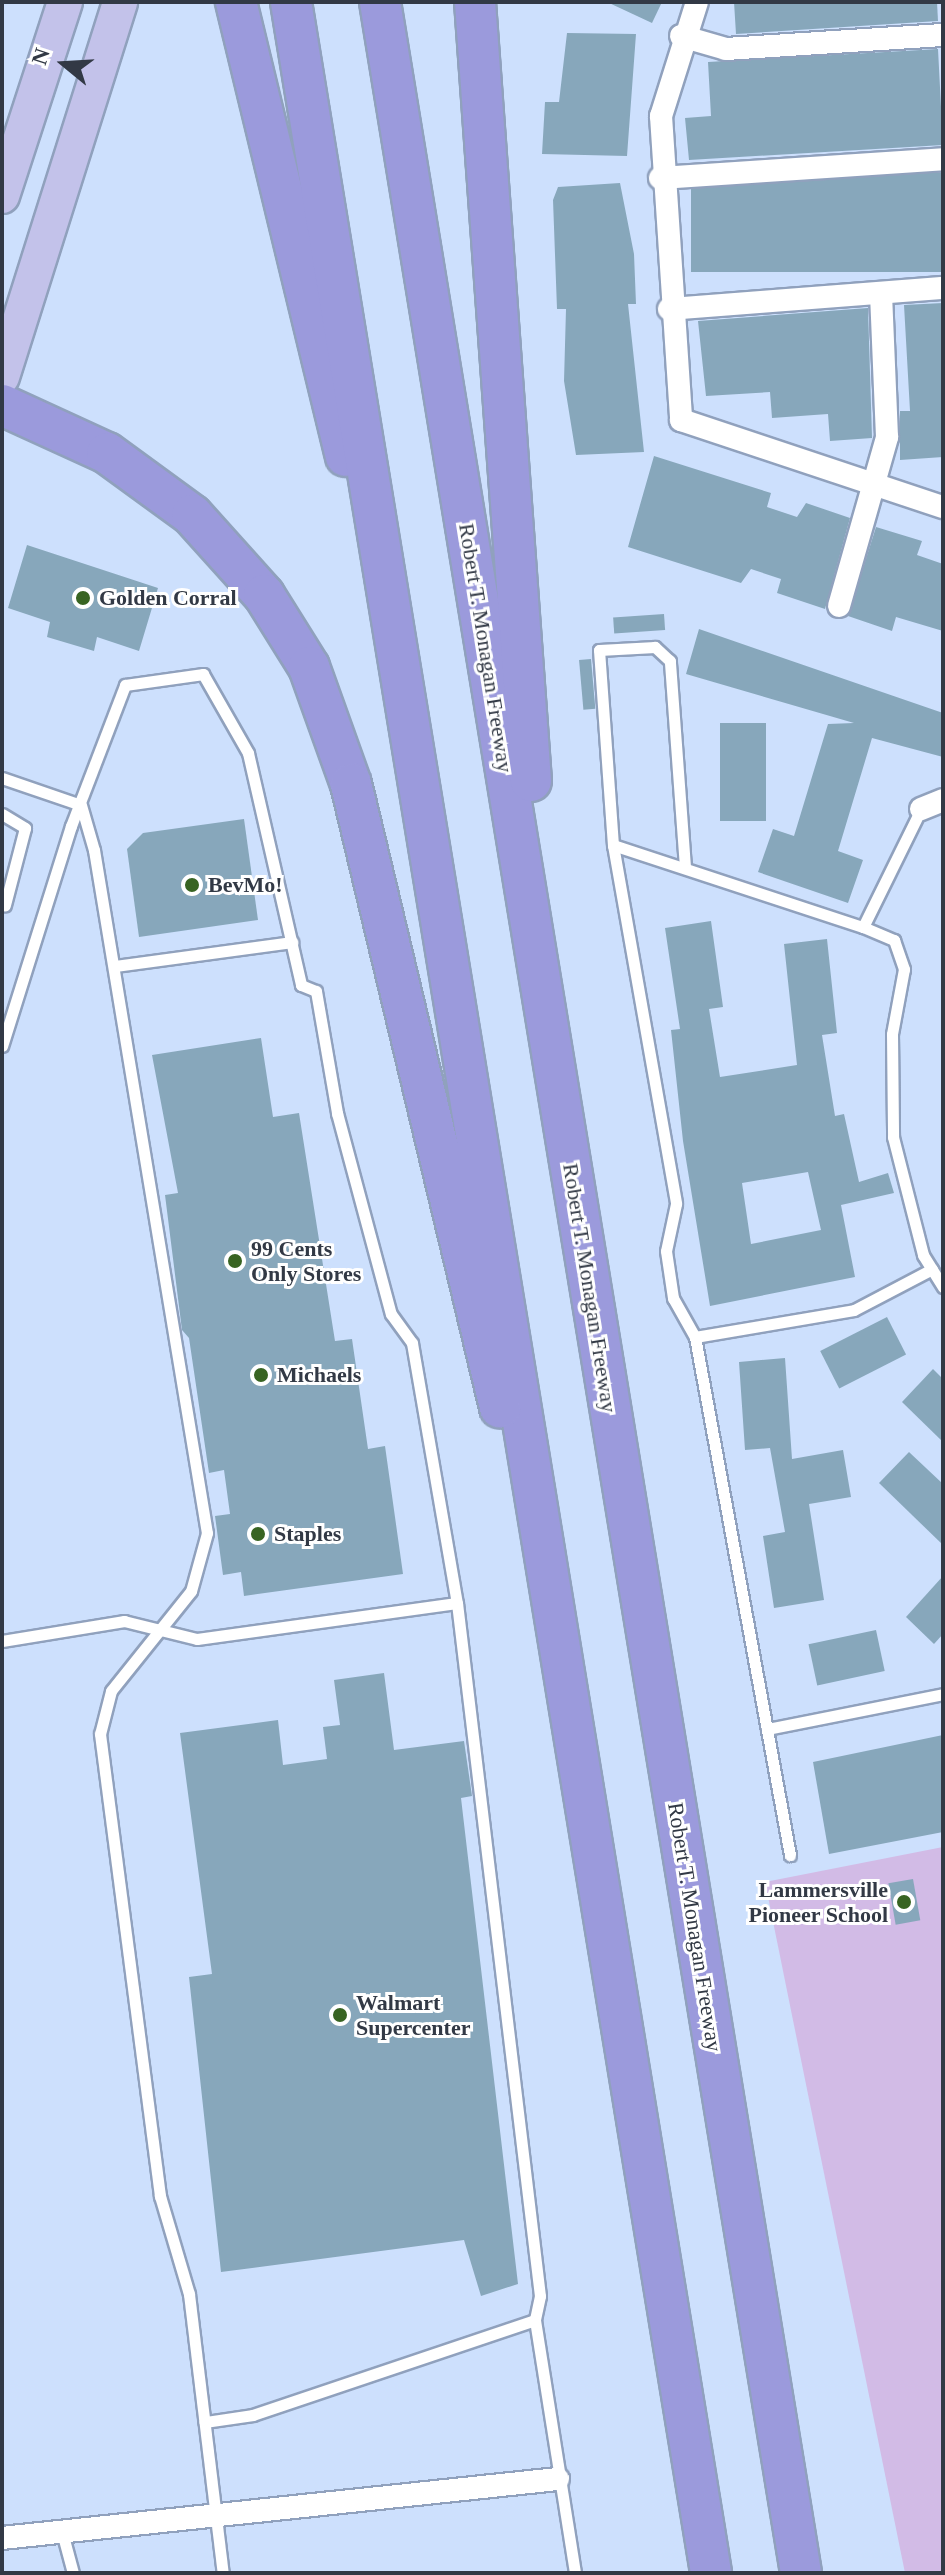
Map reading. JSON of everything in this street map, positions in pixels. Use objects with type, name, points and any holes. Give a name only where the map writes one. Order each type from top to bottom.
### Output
[{"type":"highway","points":[[236,2],[332,420],[379,540]]},
{"type":"highway","points":[[291,2],[711,2573]]},
{"type":"highway","name":"Robert T. Monagan Freeway","points":[[380,2],[801,2573]]},
{"type":"highway","points":[[475,2],[531,783],[528,909]]},
{"type":"highway","points":[[2,405],[107,453],[184,507],[264,595],[309,667],[351,784],[488,1377],[536,1501]]},
{"type":"main road","points":[[2,196],[65,2]]},
{"type":"main road","points":[[2,377],[120,2]]},
{"type":"street","points":[[697,2],[681,36],[661,116],[660,178],[681,420],[943,507]]},
{"type":"street","points":[[681,36],[726,49],[943,35]]},
{"type":"street","points":[[660,178],[943,159]]},
{"type":"street","points":[[669,309],[943,288]]},
{"type":"street","points":[[839,606],[877,487],[887,437],[881,293]]},
{"type":"street","points":[[921,809],[943,800]]},
{"type":"street","points":[[2,2538],[215,2518],[558,2479]]},
{"type":"lane","points":[[685,867],[670,661],[655,647],[599,650],[613,845],[676,1204],[666,1251],[673,1298],[695,1337],[790,1855]]},
{"type":"lane","points":[[2,1046],[81,805],[125,685],[203,674],[248,753],[301,985],[316,991],[337,1113],[391,1314],[412,1343],[457,1603],[540,2296],[535,2320],[575,2573]]},
{"type":"lane","points":[[2,778],[81,805]]},
{"type":"lane","points":[[81,805],[115,966],[207,1533],[191,1591],[111,1691],[100,1734],[160,2196],[189,2294],[223,2573]]},
{"type":"lane","points":[[863,927],[921,809]]},
{"type":"lane","points":[[2,814],[25,828],[5,905]]},
{"type":"lane","points":[[613,845],[894,940],[904,969],[892,1034],[893,1137],[932,1269],[943,1287]]},
{"type":"lane","points":[[115,966],[292,942]]},
{"type":"lane","points":[[695,1337],[854,1310],[932,1269]]},
{"type":"lane","points":[[2,1641],[124,1621],[158,1632],[197,1639],[457,1603]]},
{"type":"lane","points":[[767,1729],[943,1694]]},
{"type":"lane","points":[[205,2422],[253,2415],[535,2320]]},
{"type":"lane","points":[[62,2532],[73,2573]]},
{"type":"shaded area","points":[[943,1847],[943,2573],[905,2573],[765,1882]]},
{"type":"building","points":[[607,2],[662,2],[652,23]]},
{"type":"building","points":[[734,2],[937,2],[938,21],[736,34]]},
{"type":"building","points":[[567,33],[636,34],[627,156],[542,154],[545,102],[559,102]]},
{"type":"building","points":[[938,49],[943,145],[689,160],[685,118],[711,116],[708,62]]},
{"type":"building","points":[[691,173],[943,173],[943,272],[691,272]]},
{"type":"building","points":[[620,183],[634,254],[636,304],[628,304],[644,452],[576,455],[564,381],[566,309],[557,309],[553,200],[558,187]]},
{"type":"building","points":[[943,303],[943,457],[900,460],[900,411],[910,411],[904,305]]},
{"type":"building","points":[[868,308],[872,438],[830,441],[828,414],[772,418],[770,392],[706,396],[698,321]]},
{"type":"building","points":[[654,456],[771,493],[767,507],[797,517],[806,503],[850,518],[825,609],[777,593],[781,579],[751,569],[741,583],[628,547]]},
{"type":"building","points":[[876,527],[922,541],[917,555],[943,564],[943,631],[896,617],[892,631],[848,616]]},
{"type":"building","name":"Golden Corral","points":[[27,545],[158,588],[139,651],[97,637],[94,651],[47,637],[50,622],[8,608]]},
{"type":"building","points":[[664,614],[665,630],[614,634],[613,618]]},
{"type":"building","points":[[699,629],[943,713],[943,757],[872,738],[838,851],[863,860],[848,903],[758,872],[773,829],[794,836],[828,724],[854,723],[686,674]]},
{"type":"building","points":[[591,659],[595,709],[583,710],[579,660]]},
{"type":"building","points":[[720,723],[766,723],[766,821],[720,821]]},
{"type":"building","name":"BevMo!","points":[[244,819],[258,920],[139,937],[127,849],[143,833]]},
{"type":"building","points":[[711,921],[723,1007],[709,1009],[720,1077],[797,1065],[784,944],[827,939],[837,1033],[822,1035],[835,1116],[844,1114],[859,1182],[888,1173],[894,1193],[841,1205],[855,1277],[710,1306],[683,1141],[671,1030],[680,1029],[665,928]],"holes":[[[808,1172],[821,1230],[751,1244],[742,1183]]]},
{"type":"building","points":[[261,1038],[273,1117],[299,1113],[335,1341],[352,1339],[368,1449],[385,1446],[403,1574],[244,1596],[241,1572],[223,1575],[215,1516],[230,1514],[224,1470],[209,1473],[189,1338],[182,1330],[165,1195],[178,1193],[152,1055]]},
{"type":"building","points":[[887,1317],[906,1354],[839,1388],[820,1351]]},
{"type":"building","points":[[785,1358],[792,1459],[843,1450],[851,1497],[809,1504],[824,1600],[774,1608],[763,1536],[785,1532],[770,1448],[745,1450],[739,1362]]},
{"type":"building","points":[[933,1369],[943,1379],[943,1442],[902,1402]]},
{"type":"building","points":[[909,1452],[943,1484],[943,1545],[879,1483]]},
{"type":"building","points":[[943,1576],[943,1634],[934,1644],[906,1617]]},
{"type":"building","points":[[876,1630],[885,1671],[817,1685],[809,1644]]},
{"type":"building","name":"Walmart Supercenter","points":[[384,1673],[394,1750],[464,1741],[472,1796],[461,1798],[518,2284],[481,2296],[464,2240],[221,2272],[189,1977],[212,1974],[180,1733],[278,1720],[283,1765],[327,1759],[323,1727],[340,1725],[334,1680]]},
{"type":"building","points":[[943,1735],[943,1832],[829,1854],[813,1762]]},
{"type":"building","name":"Lammersville Pioneer School","points":[[913,1879],[920,1920],[896,1925],[888,1883]]},
{"type":"place","name":"Golden Corral","points":[[83,598]]},
{"type":"place","name":"BevMo!","points":[[192,885]]},
{"type":"place","name":"99 Cents Only Stores","points":[[235,1261]]},
{"type":"place","name":"Michaels","points":[[261,1375]]},
{"type":"place","name":"Staples","points":[[258,1534]]},
{"type":"place","name":"Lammersville Pioneer School","points":[[904,1902]]},
{"type":"place","name":"Walmart Supercenter","points":[[340,2015]]}]
